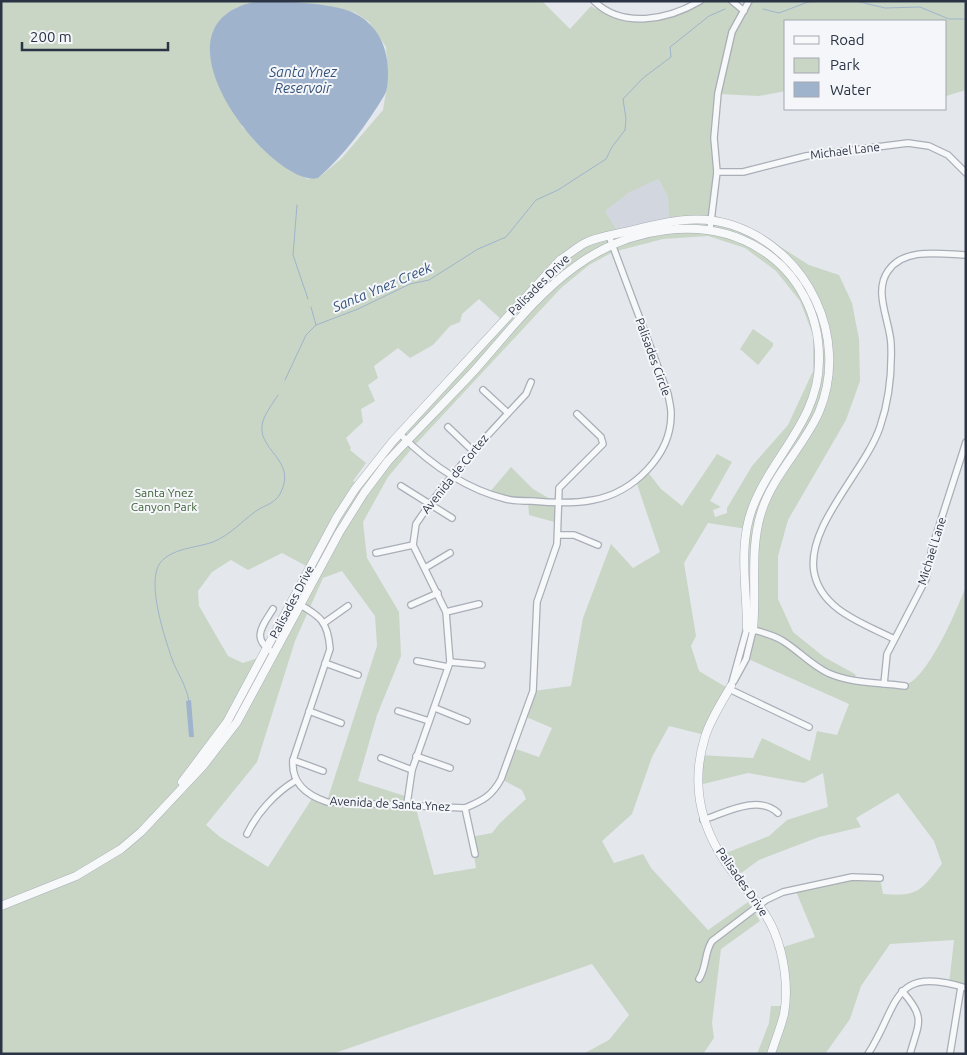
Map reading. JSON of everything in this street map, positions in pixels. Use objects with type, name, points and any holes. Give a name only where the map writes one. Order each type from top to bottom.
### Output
[{"type":"street","points":[[594,1],[616,16],[638,20],[675,12],[700,1]]},
{"type":"street","points":[[732,1],[744,11]]},
{"type":"street","points":[[710,229],[717,172],[714,138],[717,101],[732,32],[751,2]]},
{"type":"street","name":"Michael Lane","points":[[717,172],[743,172],[806,156],[908,143],[929,146],[948,155],[966,173]]},
{"type":"street","name":"Palisades Drive","points":[[141,832],[228,722],[338,517],[356,488],[400,434],[560,260],[585,243],[685,219],[711,220],[734,226],[772,245],[790,260],[812,290],[827,328],[829,342],[829,366],[822,404],[814,421],[768,495],[758,522],[746,659],[705,735],[700,755],[699,793],[703,820],[727,864],[760,905],[780,948],[786,992],[784,1013],[771,1054]]},
{"type":"street","name":"Palisades Drive","points":[[1,906],[76,876],[121,849],[141,832],[203,766],[243,713],[339,533],[364,493],[388,461],[560,278],[588,258],[612,246],[639,236],[672,230],[710,229],[737,237],[757,247],[779,262],[791,276],[812,312],[819,351],[819,374],[811,407],[762,487],[751,512],[745,540],[750,629]]},
{"type":"street","name":"Palisades Circle","points":[[400,434],[450,476],[506,499],[559,504],[595,500],[636,481],[657,457],[666,438],[672,413],[668,394],[609,236]]},
{"type":"street","points":[[894,639],[829,603],[818,586],[814,574],[813,548],[820,530],[872,446],[880,426],[891,368],[891,342],[882,296],[882,285],[887,271],[900,259],[912,255],[966,255]]},
{"type":"street","name":"Avenida de Cortez","points":[[413,545],[416,524],[429,504],[472,450],[526,394],[531,382]]},
{"type":"street","points":[[483,390],[508,413]]},
{"type":"street","name":"Avenida de Santa Ynez","points":[[295,781],[313,797],[327,802],[465,808],[483,800],[494,792],[501,779],[533,691],[537,602],[557,544],[559,488],[603,444],[601,437],[578,414]]},
{"type":"street","points":[[448,427],[472,450]]},
{"type":"street","name":"Michael Lane","points":[[884,684],[884,662],[926,579],[932,548],[966,442]]},
{"type":"street","points":[[401,486],[452,518]]},
{"type":"street","points":[[356,488],[364,493]]},
{"type":"street","points":[[558,534],[574,535],[598,545]]},
{"type":"street","points":[[376,552],[413,545],[446,612],[449,664],[435,708],[416,756],[407,804]]},
{"type":"street","points":[[425,568],[450,553]]},
{"type":"street","points":[[411,605],[438,593]]},
{"type":"street","points":[[247,834],[252,824],[279,792],[295,781],[292,770],[293,760],[330,649],[329,633],[324,623],[318,616],[293,600]]},
{"type":"street","points":[[446,612],[479,604]]},
{"type":"street","points":[[324,623],[348,606]]},
{"type":"street","points":[[273,610],[259,636],[267,649],[274,653]]},
{"type":"street","points":[[750,629],[782,640],[827,672],[857,682],[905,686]]},
{"type":"street","points":[[417,661],[482,665]]},
{"type":"street","points":[[325,663],[358,675]]},
{"type":"street","points":[[730,687],[809,727]]},
{"type":"street","points":[[435,708],[467,721]]},
{"type":"street","points":[[309,711],[341,724]]},
{"type":"street","points":[[398,711],[429,721]]},
{"type":"street","points":[[416,756],[450,768]]},
{"type":"street","points":[[381,758],[412,770]]},
{"type":"street","points":[[293,760],[323,771]]},
{"type":"street","points":[[703,820],[750,805],[767,805],[778,813]]},
{"type":"street","points":[[465,808],[475,854]]},
{"type":"street","points":[[699,979],[704,971],[712,941],[760,905],[783,892],[852,877],[880,878]]},
{"type":"street","points":[[868,1054],[891,1005],[902,991],[915,984],[929,981],[963,987],[950,1054]]},
{"type":"street","points":[[902,991],[914,1005],[920,1020],[910,1054]]},
{"type":"shaded area","points":[[656,176],[668,197],[669,221],[618,232],[605,211],[630,192]]},
{"type":"green space","name":"Santa Ynez Canyon Park","points":[[1,1],[258,1],[236,8],[225,16],[242,127],[292,172],[308,179],[318,178],[341,159],[383,110],[388,80],[386,47],[369,22],[354,12],[262,1],[542,1],[570,29],[591,6],[596,9],[598,6],[615,15],[647,17],[675,11],[697,1],[735,1],[744,9],[755,1],[966,1],[966,90],[947,96],[947,20],[784,20],[784,91],[759,96],[718,94],[715,173],[711,214],[752,229],[809,265],[839,275],[852,303],[859,339],[860,381],[846,420],[788,520],[778,556],[778,599],[793,632],[824,657],[855,674],[857,682],[890,685],[907,684],[915,679],[933,656],[966,586],[966,988],[949,984],[954,940],[890,944],[861,986],[850,1019],[825,1054],[757,1054],[769,1023],[771,1006],[784,1006],[780,948],[815,937],[795,889],[852,877],[880,878],[883,894],[912,893],[924,886],[942,864],[934,841],[898,793],[856,818],[861,827],[819,837],[759,860],[737,876],[721,855],[769,836],[787,820],[828,807],[823,773],[804,783],[748,773],[699,785],[700,755],[753,758],[762,738],[810,761],[817,731],[837,735],[849,704],[746,658],[753,630],[747,628],[747,529],[708,523],[684,563],[696,636],[691,646],[699,671],[729,689],[705,735],[669,726],[652,757],[632,814],[602,841],[614,863],[643,854],[651,868],[708,930],[748,902],[760,921],[721,949],[712,1023],[714,1038],[703,1054],[583,1054],[609,1040],[629,1015],[592,964],[332,1054],[1,1054]],"holes":[[[658,179],[668,197],[669,220],[618,232],[605,211],[630,192]],[[708,236],[745,248],[776,271],[800,301],[813,335],[813,371],[788,425],[752,466],[727,508],[727,513],[715,517],[713,510],[721,507],[710,501],[732,462],[717,454],[682,506],[661,489],[647,471],[636,481],[660,552],[633,568],[611,544],[583,618],[571,686],[533,691],[524,716],[552,728],[539,757],[513,748],[501,779],[522,790],[526,799],[492,833],[471,837],[476,868],[434,875],[415,805],[407,804],[408,797],[358,781],[377,715],[401,656],[399,612],[367,558],[363,522],[388,477],[414,446],[561,288],[589,265],[613,252],[663,239]],[[479,299],[504,322],[359,484],[353,481],[366,463],[350,450],[351,448],[346,438],[363,422],[361,409],[375,401],[368,385],[378,378],[374,366],[398,348],[410,358],[433,345],[450,326],[460,322],[462,314]],[[282,553],[310,568],[263,656],[243,663],[228,656],[199,606],[198,591],[212,572],[231,560],[248,570]],[[342,571],[375,616],[377,646],[327,801],[313,797],[268,867],[220,837],[206,825],[257,762],[295,641],[323,578]]]},
{"type":"green space","points":[[753,329],[773,343],[773,346],[758,365],[740,349]]},
{"type":"green space","points":[[511,467],[533,489],[559,504],[558,523],[529,515],[528,501],[489,493]]},
{"type":"water","name":"Santa Ynez Reservoir","points":[[258,1],[332,6],[352,12],[369,23],[380,37],[383,45],[388,63],[385,94],[354,139],[337,160],[318,178],[298,175],[274,159],[248,134],[227,103],[213,70],[211,40],[224,15]]},
{"type":"water","points":[[191,700],[194,737],[189,737],[186,701]]},
{"type":"waterway","name":"Santa Ynez Creek","points":[[763,9],[779,13],[808,2],[832,1]]},
{"type":"waterway","name":"Santa Ynez Creek","points":[[856,1],[885,8],[920,7],[949,19],[966,19]]},
{"type":"waterway","name":"Santa Ynez Creek","points":[[285,380],[306,335],[316,325],[358,309],[410,284],[429,280],[478,249],[506,237],[536,200],[558,190],[606,159],[612,147],[625,130],[626,119],[623,99],[643,78],[671,57],[670,47],[709,16],[725,9]]},
{"type":"waterway","points":[[297,205],[293,255],[308,299]]},
{"type":"waterway","points":[[311,307],[316,325]]},
{"type":"waterway","name":"Santa Ynez Creek","points":[[189,702],[161,625],[156,597],[156,572],[160,563],[171,554],[219,539],[278,497],[284,482],[284,472],[281,463],[269,448],[262,431],[264,418],[278,395]]}]
